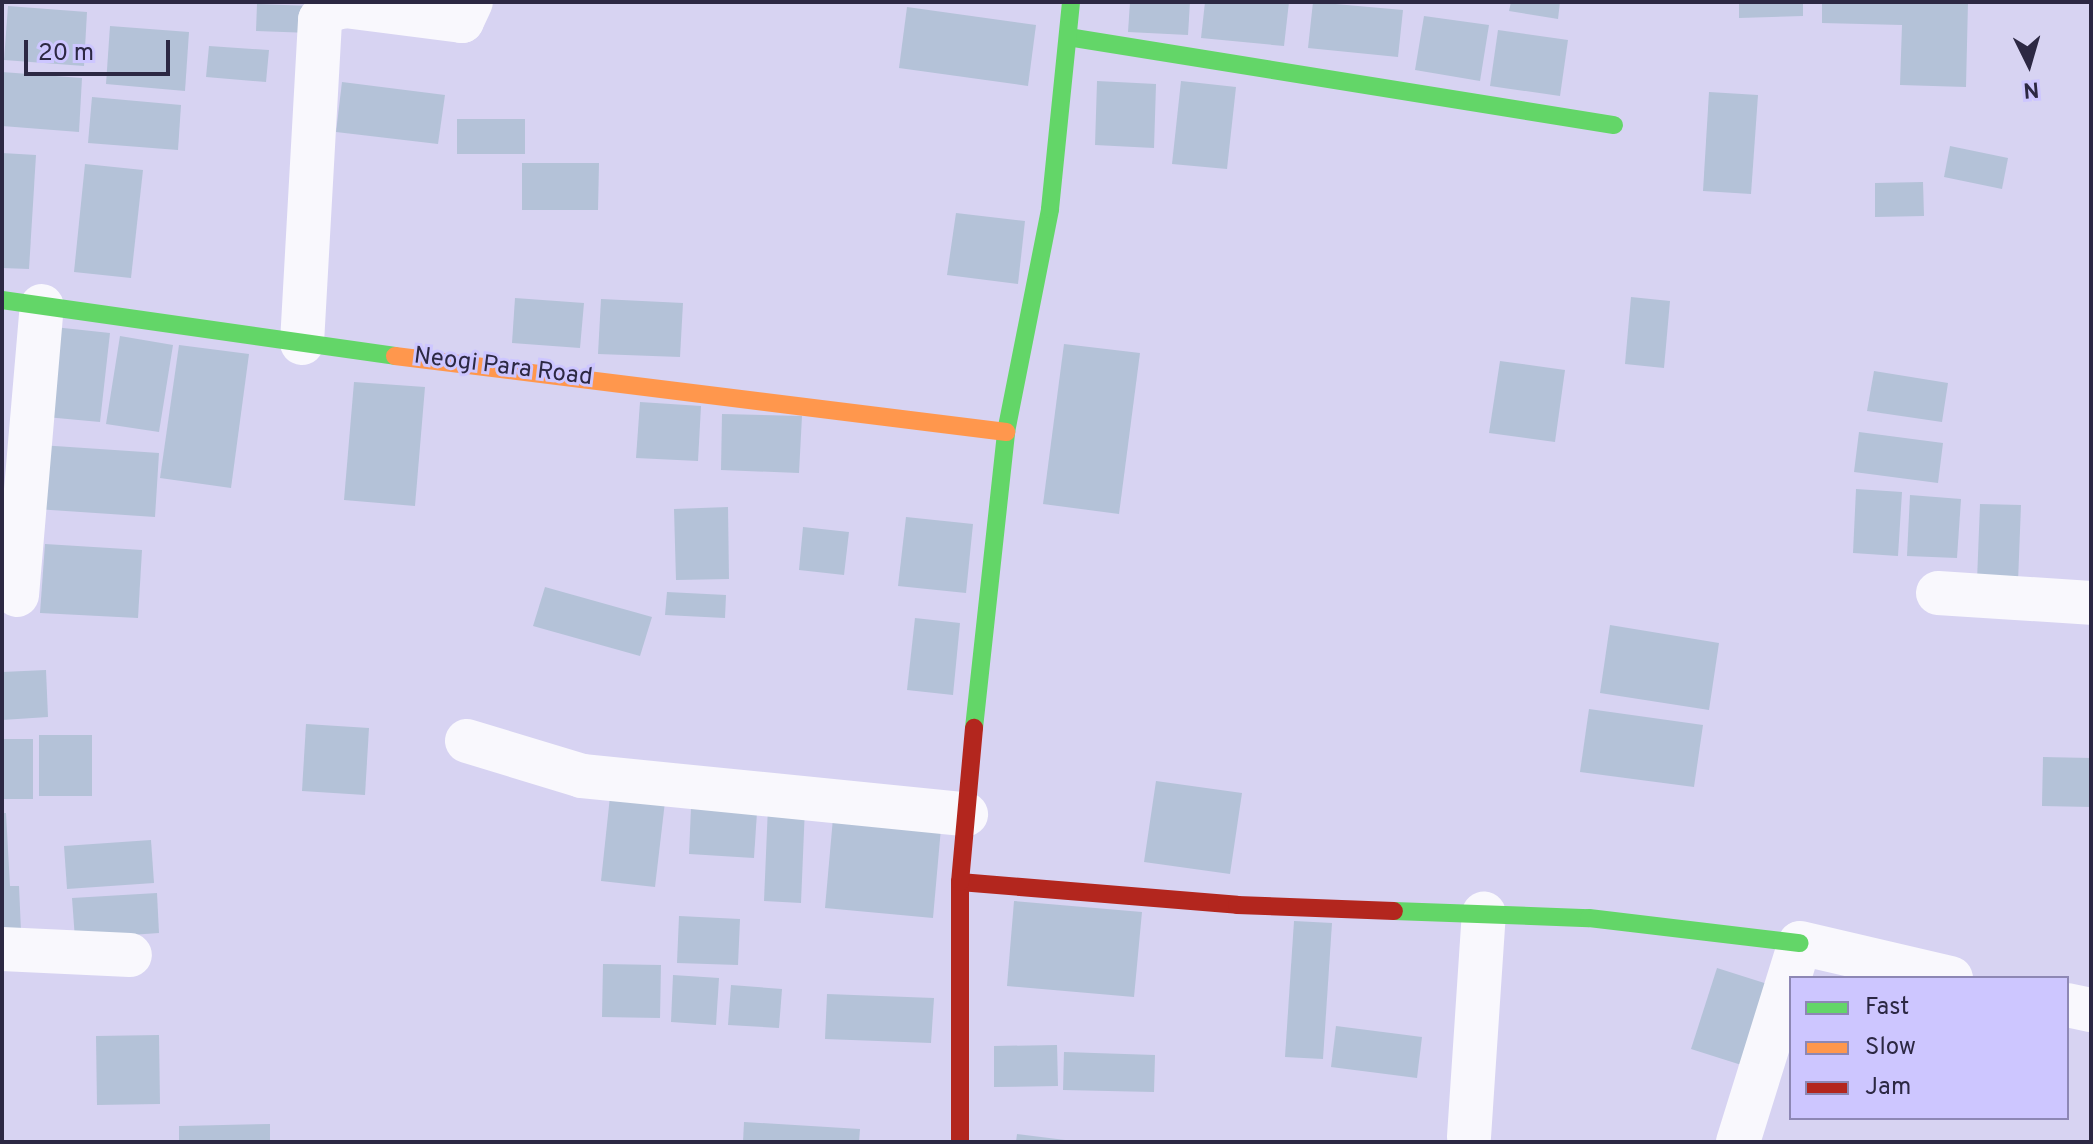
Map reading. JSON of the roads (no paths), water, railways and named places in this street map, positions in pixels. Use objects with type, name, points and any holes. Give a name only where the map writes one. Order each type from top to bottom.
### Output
[{"type":"street","points":[[302,343],[320,20],[329,10],[345,6],[462,21],[471,2]]},
{"type":"street","points":[[960,1142],[960,882],[966,814],[1006,432],[1050,209],[1071,2]]},
{"type":"street","points":[[1068,37],[1614,125]]},
{"type":"street","points":[[17,595],[22,303]]},
{"type":"street","name":"Neogi Para Road","points":[[22,303],[302,343],[1006,432]]},
{"type":"street","points":[[1938,593],[2091,603]]},
{"type":"street","points":[[467,741],[582,776],[966,814]]},
{"type":"street","points":[[960,882],[1237,905],[1589,918],[1800,943],[1942,976]]},
{"type":"street","points":[[1469,1137],[1484,914]]},
{"type":"street","points":[[1790,976],[1800,943]]},
{"type":"street","points":[[2,949],[130,955]]},
{"type":"street","points":[[1738,1142],[1789,978]]},
{"type":"street","points":[[2069,1005],[2091,1010]]}]
